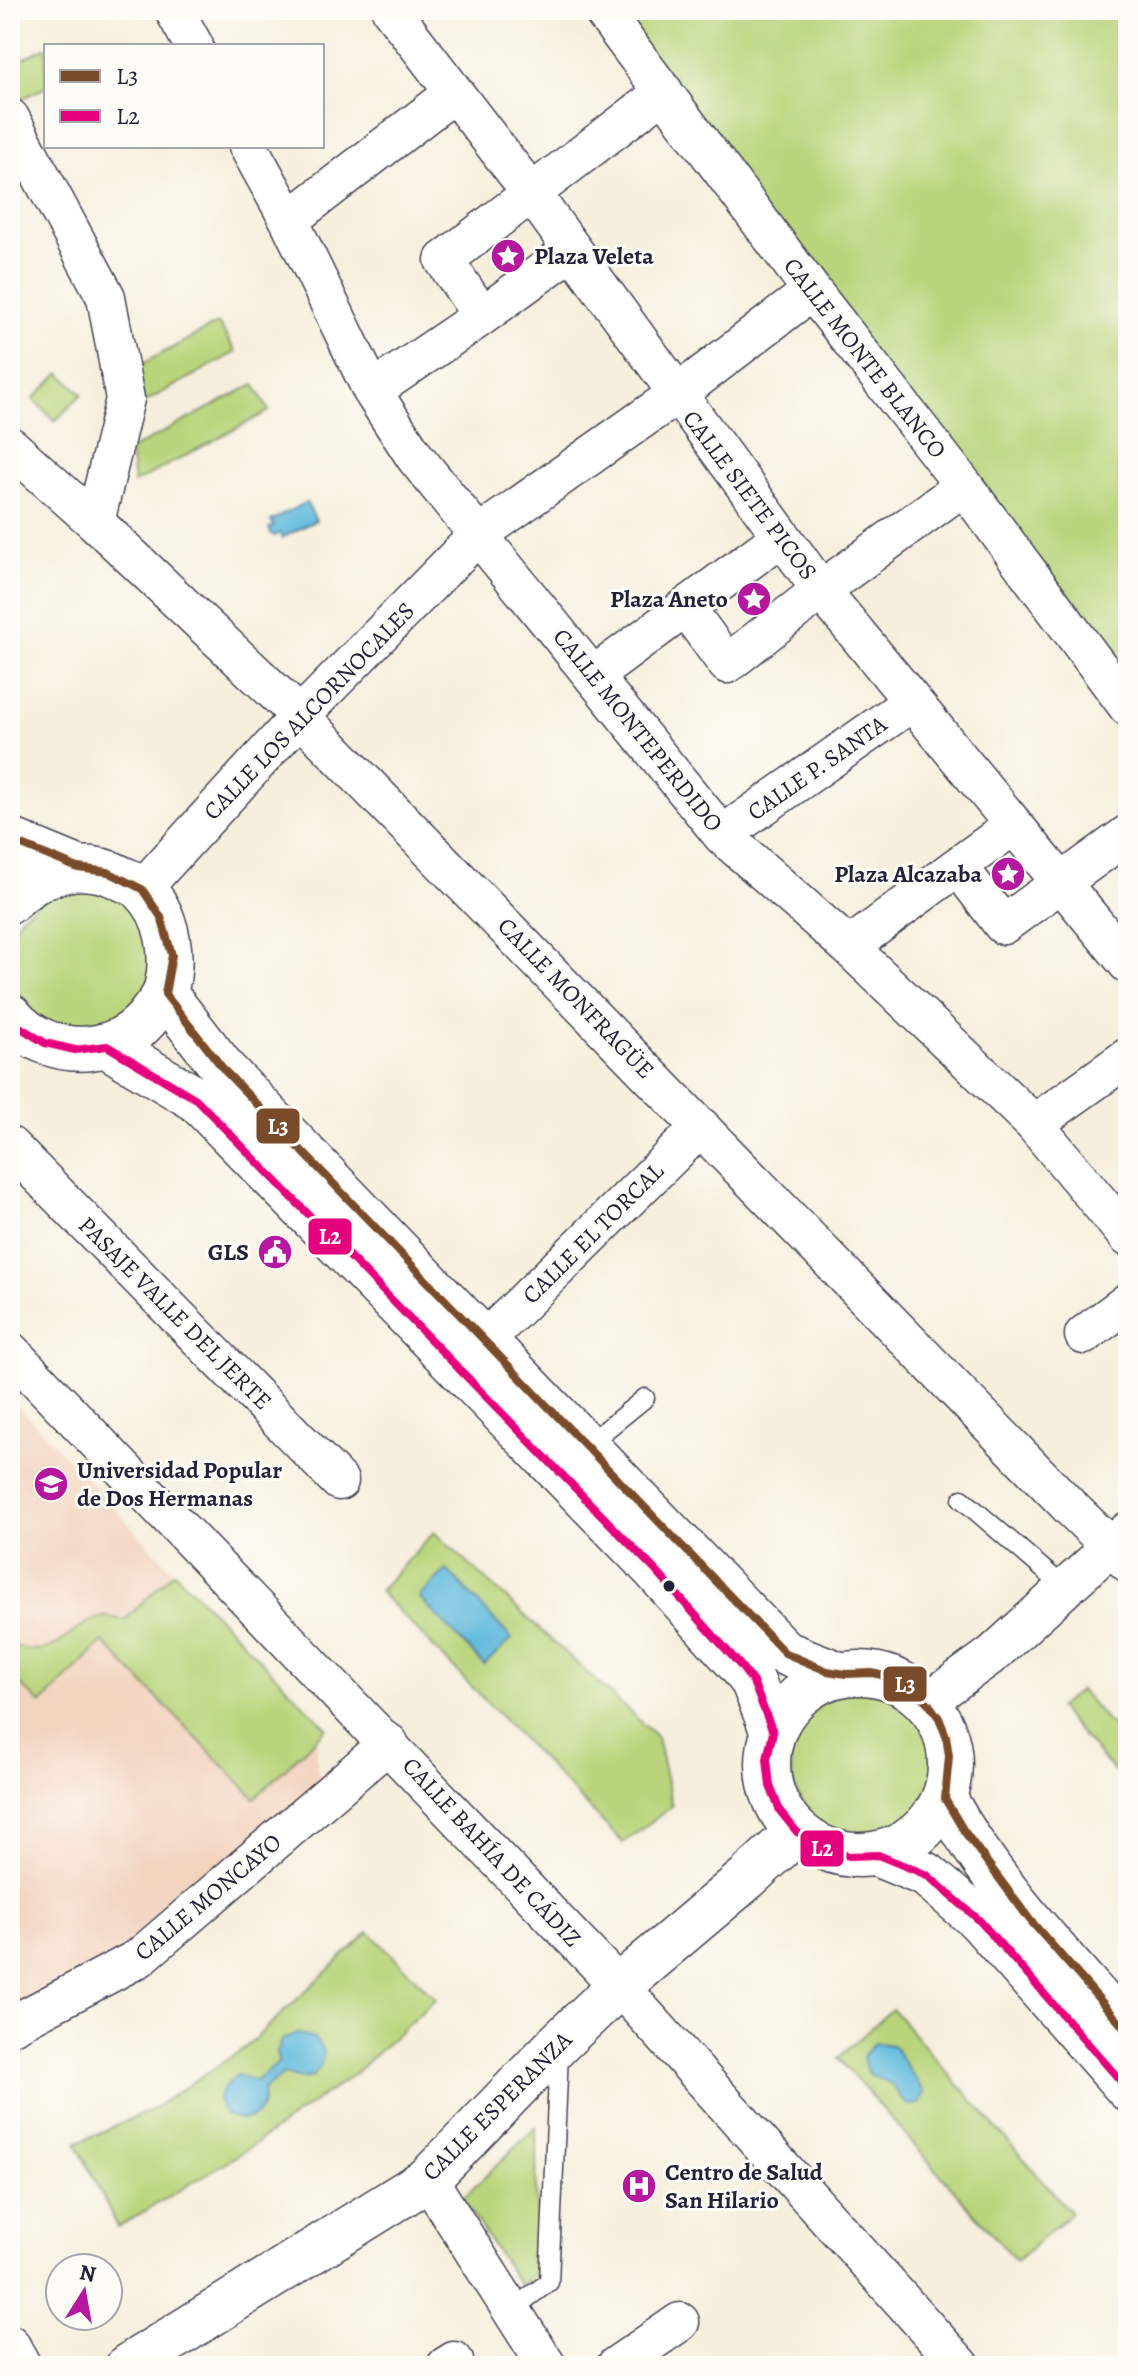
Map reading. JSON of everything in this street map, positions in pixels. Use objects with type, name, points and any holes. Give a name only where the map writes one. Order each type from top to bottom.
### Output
[{"type":"main road","points":[[10,840],[78,868],[108,872],[142,889],[161,917],[172,955],[165,994],[141,1027],[107,1046],[75,1050],[60,1047],[45,1043],[13,1026]]},
{"type":"main road","points":[[10,901],[24,887],[48,873],[78,868]]},
{"type":"main road","points":[[165,994],[225,1071],[785,1653],[839,1674]]},
{"type":"main road","points":[[107,1046],[196,1099],[457,1366],[656,1571],[740,1665],[753,1682],[773,1732]]},
{"type":"main road","points":[[871,1673],[901,1683],[927,1702],[942,1723],[950,1748],[951,1774],[945,1799],[930,1824],[906,1844],[878,1855],[849,1856],[821,1848],[797,1832],[780,1811],[770,1786],[767,1759],[773,1732],[788,1706],[811,1686],[839,1674],[871,1673]]},
{"type":"main road","points":[[945,1799],[967,1839],[1007,1895],[1128,2032]]},
{"type":"main road","name":"CALLE ESPERANZA","points":[[128,2366],[428,2179],[559,2043],[619,1986],[797,1832]]},
{"type":"main road","points":[[878,1855],[927,1875],[979,1920],[1128,2089]]},
{"type":"street","name":"CALLE SIETE PICOS","points":[[391,10],[532,194],[821,590],[1128,964]]},
{"type":"street","name":"CALLE MONTE BLANCO","points":[[602,10],[1128,707]]},
{"type":"street","points":[[482,316],[444,260],[664,92]]},
{"type":"street","points":[[289,220],[454,93]]},
{"type":"street","points":[[10,118],[106,297],[125,399],[95,522]]},
{"type":"street","name":"CALLE MONTEPERDIDO","points":[[249,148],[289,220],[372,391],[415,457],[722,835],[849,947],[1034,1124],[1128,1237]]},
{"type":"street","points":[[372,391],[571,251]]},
{"type":"street","name":"CALLE LOS ALCORNOCALES","points":[[142,889],[300,716],[478,535],[676,395],[812,291]]},
{"type":"street","name":"CALLE MONFRAGÜE","points":[[10,446],[300,716],[1071,1508],[1122,1546]]},
{"type":"street","points":[[686,608],[727,664],[821,590],[964,486]]},
{"type":"street","points":[[593,676],[781,537]]},
{"type":"street","name":"CALLE P. SANTA","points":[[722,835],[912,702]]},
{"type":"street","points":[[849,947],[1013,826]]},
{"type":"street","points":[[958,866],[1003,925],[1128,834]]},
{"type":"street","points":[[1034,1124],[1128,1057]]},
{"type":"street","name":"CALLE EL TORCAL","points":[[485,1340],[701,1127]]},
{"type":"street","name":"PASAJE VALLE DEL JERTE","points":[[10,1146],[339,1481]]},
{"type":"street","points":[[1084,1335],[1128,1302]]},
{"type":"street","name":"CALLE BAHÍA DE CÁDIZ","points":[[10,1351],[619,1986],[961,2366]]},
{"type":"street","points":[[927,1702],[993,1654],[1065,1588],[1122,1546]]},
{"type":"street","name":"CALLE MONCAYO","points":[[10,2026],[139,1958],[389,1743]]},
{"type":"street","points":[[428,2179],[547,2366]]},
{"type":"street","points":[[616,2366],[680,2322]]},
{"type":"street","points":[[10,2344],[22,2366]]},
{"type":"lane","points":[[586,1446],[645,1398]]},
{"type":"lane","points":[[962,1499],[1065,1588]]},
{"type":"lane","points":[[511,2310],[549,2282],[559,2043]]},
{"type":"shaded area","points":[[10,1397],[174,1572],[327,1728],[317,1738],[317,1771],[326,1782],[135,1941],[10,2009]]},
{"type":"green space","points":[[602,10],[1128,10],[1128,707]]},
{"type":"green space","points":[[44,48],[44,88],[10,104],[10,65]]},
{"type":"green space","points":[[218,323],[236,352],[129,411],[131,370]]},
{"type":"green space","points":[[60,373],[82,394],[55,421],[33,399]]},
{"type":"green space","points":[[254,384],[269,411],[134,483],[130,450]]},
{"type":"green space","points":[[58,888],[106,888],[144,918],[156,965],[135,1008],[93,1030],[46,1022],[27,1007],[14,986],[10,970],[10,940],[20,917]]},
{"type":"green space","points":[[434,1532],[657,1737],[672,1806],[623,1843],[379,1591]]},
{"type":"green space","points":[[174,1572],[327,1728],[255,1798],[103,1642],[41,1704],[10,1675],[10,1645],[42,1649],[54,1646],[92,1621],[105,1617],[125,1620]]},
{"type":"green space","points":[[1080,1690],[1128,1745],[1128,1787],[1058,1708]]},
{"type":"green space","points":[[864,1691],[892,1697],[915,1713],[931,1736],[937,1764],[931,1792],[915,1815],[892,1831],[864,1837],[836,1831],[813,1815],[797,1792],[791,1764],[797,1736],[813,1713],[836,1697]]},
{"type":"green space","points":[[369,1932],[436,1999],[354,2074],[243,2152],[118,2227],[76,2143],[149,2111],[246,2047]]},
{"type":"green space","points":[[892,2009],[1071,2213],[1016,2261],[838,2058]]},
{"type":"green space","points":[[536,2127],[537,2272],[520,2286],[462,2199]]},
{"type":"water","points":[[306,502],[316,520],[282,538],[280,533],[275,536],[271,534],[269,528],[274,526],[271,521]]},
{"type":"water","points":[[447,1570],[512,1639],[484,1665],[419,1597]]},
{"type":"water","points":[[297,2033],[315,2039],[324,2051],[321,2065],[312,2077],[300,2079],[284,2074],[263,2090],[262,2107],[258,2113],[247,2118],[224,2114],[218,2099],[222,2089],[237,2075],[256,2081],[278,2063],[277,2053],[282,2040]]},
{"type":"water","points":[[875,2043],[893,2045],[924,2092],[919,2104],[908,2105],[892,2086],[866,2070],[863,2056]]},
{"type":"transit line","name":"L3","points":[[10,840],[78,868],[108,872],[142,889],[161,917],[172,955],[165,994],[225,1071],[785,1653],[827,1671],[873,1673],[895,1679],[914,1689],[928,1703],[939,1718],[946,1736],[949,1756],[945,1799],[964,1831],[1030,1920],[1128,2032]]},
{"type":"transit line","name":"L2","points":[[10,1016],[18,1026],[45,1043],[75,1050],[107,1046],[196,1099],[656,1571],[740,1665],[753,1682],[773,1732],[767,1759],[770,1786],[780,1811],[797,1832],[821,1848],[849,1856],[878,1855],[927,1875],[979,1920],[1128,2089]]},
{"type":"place","name":"Plaza Veleta","points":[[508,256]]},
{"type":"place","name":"Plaza Aneto","points":[[754,599]]},
{"type":"place","name":"Plaza Alcazaba","points":[[1008,874]]},
{"type":"place","name":"GLS","points":[[275,1252]]},
{"type":"place","name":"Universidad Popular de Dos Hermanas","points":[[51,1484]]},
{"type":"place","name":"Centro de Salud San Hilario","points":[[639,2186]]}]
